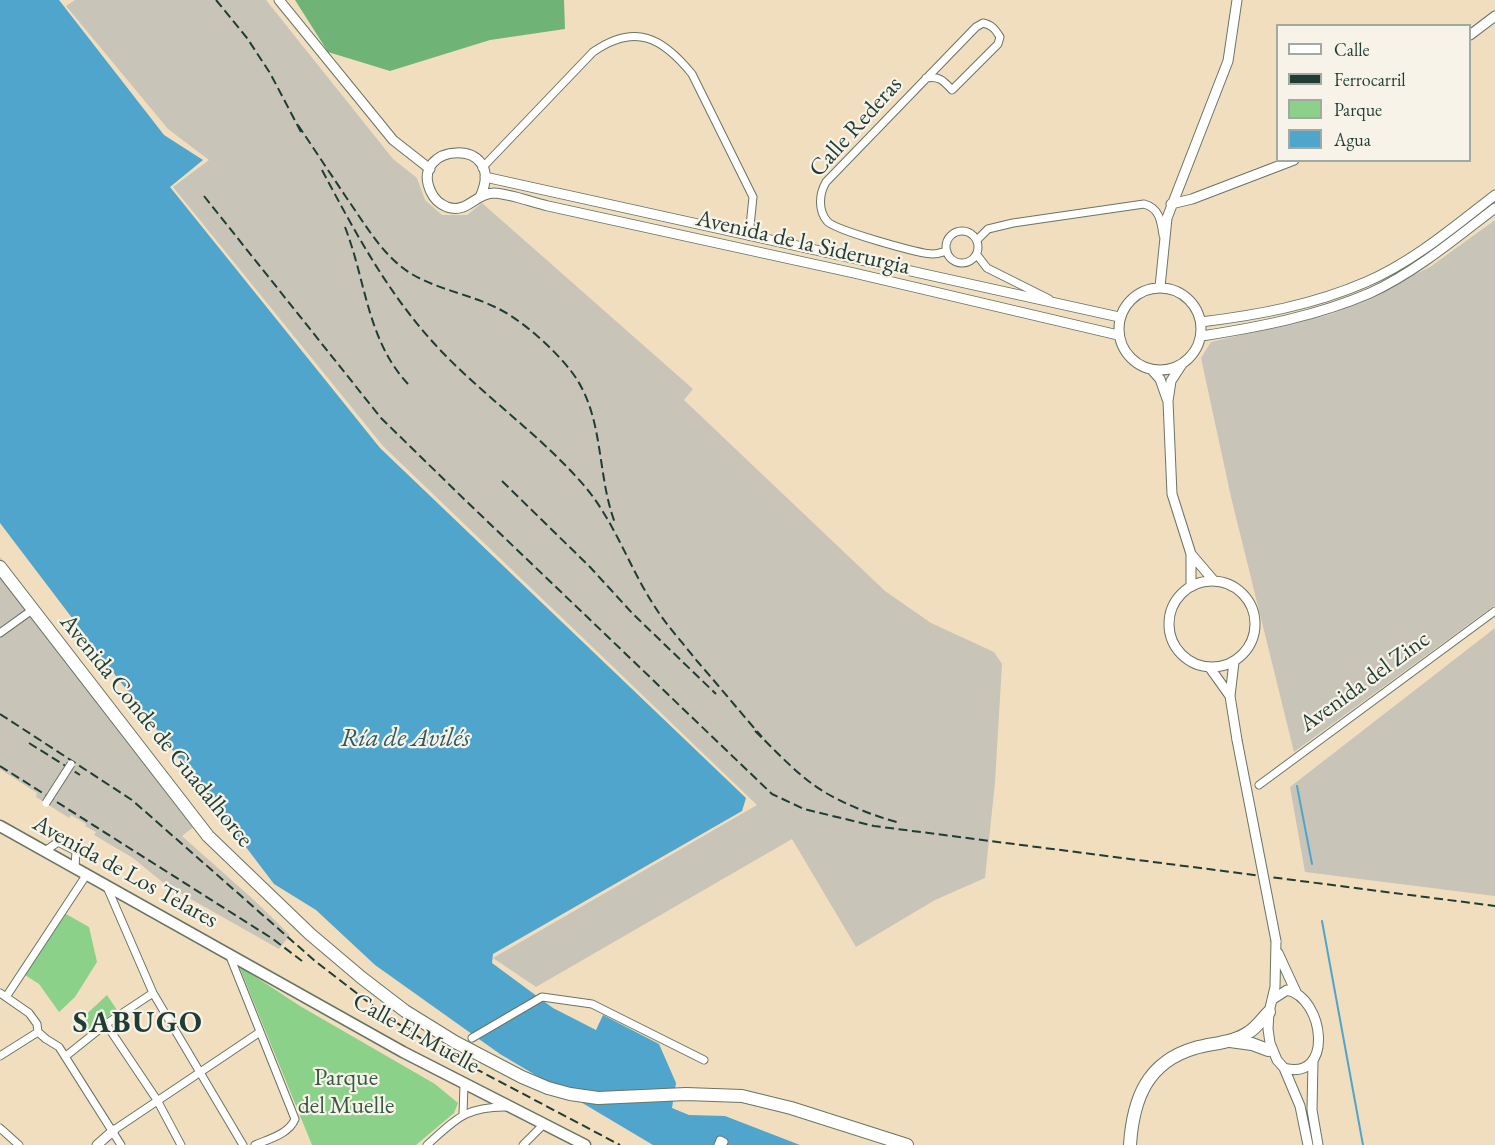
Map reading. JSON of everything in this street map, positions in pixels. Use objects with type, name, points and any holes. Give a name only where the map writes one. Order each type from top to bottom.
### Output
[{"type":"highway","name":"Avenida Conde de Guadalhorce","points":[[0,567],[208,836],[318,941],[362,978],[397,1005],[455,1042],[522,1077],[570,1094],[598,1098],[687,1094],[733,1096],[768,1102],[907,1145]]},
{"type":"highway","points":[[1130,1145],[1135,1108],[1142,1090],[1153,1073],[1170,1058],[1194,1048],[1228,1041],[1250,1032],[1269,1012]]},
{"type":"highway","points":[[1228,1041],[1252,1044],[1268,1050]]},
{"type":"main road","points":[[279,0],[393,140],[430,169]]},
{"type":"main road","points":[[1160,287],[1167,218],[1228,61],[1238,0]]},
{"type":"main road","points":[[1471,34],[1495,16]]},
{"type":"main road","points":[[456,151],[467,153],[476,159],[484,172],[484,187],[480,197],[463,208],[442,205],[429,189],[430,169],[436,160],[445,154],[456,151]]},
{"type":"main road","points":[[1171,204],[1192,199],[1289,162]]},
{"type":"main road","name":"Avenida de la Siderurgia","points":[[484,172],[749,236],[1119,317]]},
{"type":"main road","name":"Avenida de la Siderurgia","points":[[480,197],[492,193],[509,196],[1118,335]]},
{"type":"main road","points":[[1201,322],[1285,309],[1366,282],[1419,252],[1495,195]]},
{"type":"main road","points":[[1202,336],[1288,320],[1333,307],[1372,292],[1425,260],[1495,208]]},
{"type":"main road","points":[[1182,364],[1165,370],[1151,369],[1134,361],[1125,352],[1118,335],[1119,317],[1134,297],[1146,290],[1160,287],[1172,289],[1191,301],[1198,311],[1201,322],[1202,336],[1194,353],[1182,364],[1171,381],[1168,401],[1172,494],[1191,554],[1191,586]]},
{"type":"main road","points":[[1151,369],[1160,380],[1168,401]]},
{"type":"main road","points":[[1191,554],[1214,581]]},
{"type":"main road","points":[[1214,581],[1227,583],[1245,596],[1254,613],[1254,634],[1248,648],[1234,662],[1210,668],[1196,665],[1175,648],[1168,624],[1175,601],[1191,586],[1214,581]]},
{"type":"main road","points":[[1234,662],[1230,696],[1277,951],[1273,999],[1269,1012],[1270,1043],[1277,1060],[1284,1068],[1300,1106],[1308,1145]]},
{"type":"main road","points":[[1210,668],[1230,696]]},
{"type":"main road","name":"Avenida de Los Telares","points":[[0,826],[229,954]]},
{"type":"main road","points":[[1277,951],[1296,992],[1305,1002],[1318,1026],[1318,1047],[1313,1062],[1312,1110],[1318,1145]]},
{"type":"main road","name":"Calle El Muelle","points":[[229,954],[464,1085],[585,1145]]},
{"type":"main road","points":[[1273,999],[1287,990],[1296,992]]},
{"type":"main road","points":[[1284,1068],[1298,1070],[1313,1062]]},
{"type":"main road","points":[[97,1145],[114,1131]]},
{"type":"street","name":"Calle Rederas","points":[[926,78],[935,76],[942,79],[952,90],[998,44],[1000,37],[996,30],[991,25],[983,23],[976,27],[926,78],[826,182],[821,192],[820,209],[828,222],[844,231],[932,254],[947,251]]},
{"type":"street","points":[[484,172],[593,52],[604,44],[619,38],[648,37],[678,56],[692,74],[753,196],[749,236]]},
{"type":"street","points":[[977,240],[988,229],[1013,223],[1144,204],[1152,206],[1158,213],[1164,248]]},
{"type":"street","points":[[957,232],[972,234],[977,240],[977,255],[972,261],[957,262],[947,251],[950,237],[957,232]]},
{"type":"street","points":[[977,255],[987,268],[1030,288],[1056,304]]},
{"type":"street","points":[[0,633],[32,610]]},
{"type":"street","name":"Avenida del Zinc","points":[[1259,785],[1495,610]]},
{"type":"street","points":[[46,803],[71,764]]},
{"type":"street","points":[[87,874],[3,995],[29,1013],[37,1024],[38,1032],[59,1047],[121,1145]]},
{"type":"street","points":[[106,885],[153,993],[243,1145]]},
{"type":"street","points":[[229,954],[295,1119],[292,1127],[255,1145]]},
{"type":"street","points":[[66,1056],[106,1023],[153,993]]},
{"type":"street","points":[[472,1038],[542,997],[592,1004],[704,1060]]},
{"type":"street","points":[[106,1023],[157,1100],[181,1145]]},
{"type":"street","points":[[0,1056],[38,1032]]},
{"type":"street","points":[[114,1131],[260,1032]]},
{"type":"street","points":[[463,1114],[464,1085]]},
{"type":"street","points":[[427,1145],[463,1114],[487,1106],[511,1107]]},
{"type":"street","points":[[523,1145],[544,1124]]},
{"type":"street","points":[[0,1128],[19,1145]]},
{"type":"shaded area","points":[[75,0],[266,0],[393,159],[417,178],[425,200],[442,215],[467,215],[482,203],[693,389],[684,400],[885,591],[931,623],[994,652],[1002,664],[995,782],[985,878],[935,900],[856,947],[792,839],[536,987],[493,958],[757,805],[383,446],[173,187],[209,160],[168,129],[66,6]]},
{"type":"shaded area","points":[[1495,220],[1495,605],[1294,752],[1231,497],[1201,358],[1211,342],[1332,314],[1430,267]]},
{"type":"shaded area","points":[[0,557],[201,821],[182,836],[290,935],[279,949],[166,885],[133,858],[94,835],[96,832],[85,826],[86,824],[71,815],[69,818],[36,797],[37,793],[0,769]]},
{"type":"shaded area","points":[[1495,628],[1495,896],[1305,872],[1290,787]]},
{"type":"green space","points":[[295,0],[564,0],[565,29],[490,40],[390,71],[328,52]]},
{"type":"green space","points":[[66,914],[89,927],[97,962],[75,997],[59,1012],[39,984],[25,975]]},
{"type":"green space","name":"Parque del Muelle","points":[[239,966],[300,1006],[435,1084],[458,1103],[454,1113],[416,1145],[312,1145]]},
{"type":"green space","points":[[107,995],[117,1010],[87,1033],[79,1021]]},
{"type":"water","name":"Ría de Avilés","points":[[0,0],[59,0],[164,135],[203,160],[170,187],[380,448],[746,798],[742,811],[493,954],[492,963],[553,1008],[596,1030],[603,1015],[659,1044],[676,1083],[672,1108],[689,1115],[725,1116],[800,1145],[653,1145],[500,1054],[375,965],[316,910],[274,884],[0,523]]},
{"type":"waterway","points":[[1297,786],[1312,864]]},
{"type":"waterway","points":[[1322,921],[1363,1145]]},
{"type":"railway","points":[[216,0],[247,38],[270,73],[301,132]]},
{"type":"railway","points":[[298,125],[367,228],[400,266],[420,279],[485,302],[505,312],[536,335],[571,371],[590,406],[609,504],[615,523]]},
{"type":"railway","points":[[322,170],[362,243],[408,313],[445,355],[553,453],[587,489],[606,517],[660,614],[762,737]]},
{"type":"railway","points":[[204,196],[381,418],[772,794],[804,809],[874,826],[1495,906]]},
{"type":"railway","points":[[345,227],[376,329],[394,367],[408,384]]},
{"type":"railway","points":[[502,481],[590,567],[633,614],[716,694]]},
{"type":"railway","points":[[0,714],[132,800],[315,961],[389,1018],[438,1049],[620,1145]]},
{"type":"railway","points":[[755,731],[816,787],[862,810],[900,823]]},
{"type":"railway","points":[[29,743],[80,775]]},
{"type":"railway","points":[[0,766],[273,939],[302,961]]},
{"type":"district","name":"SABUGO","points":[[138,1024]]}]
